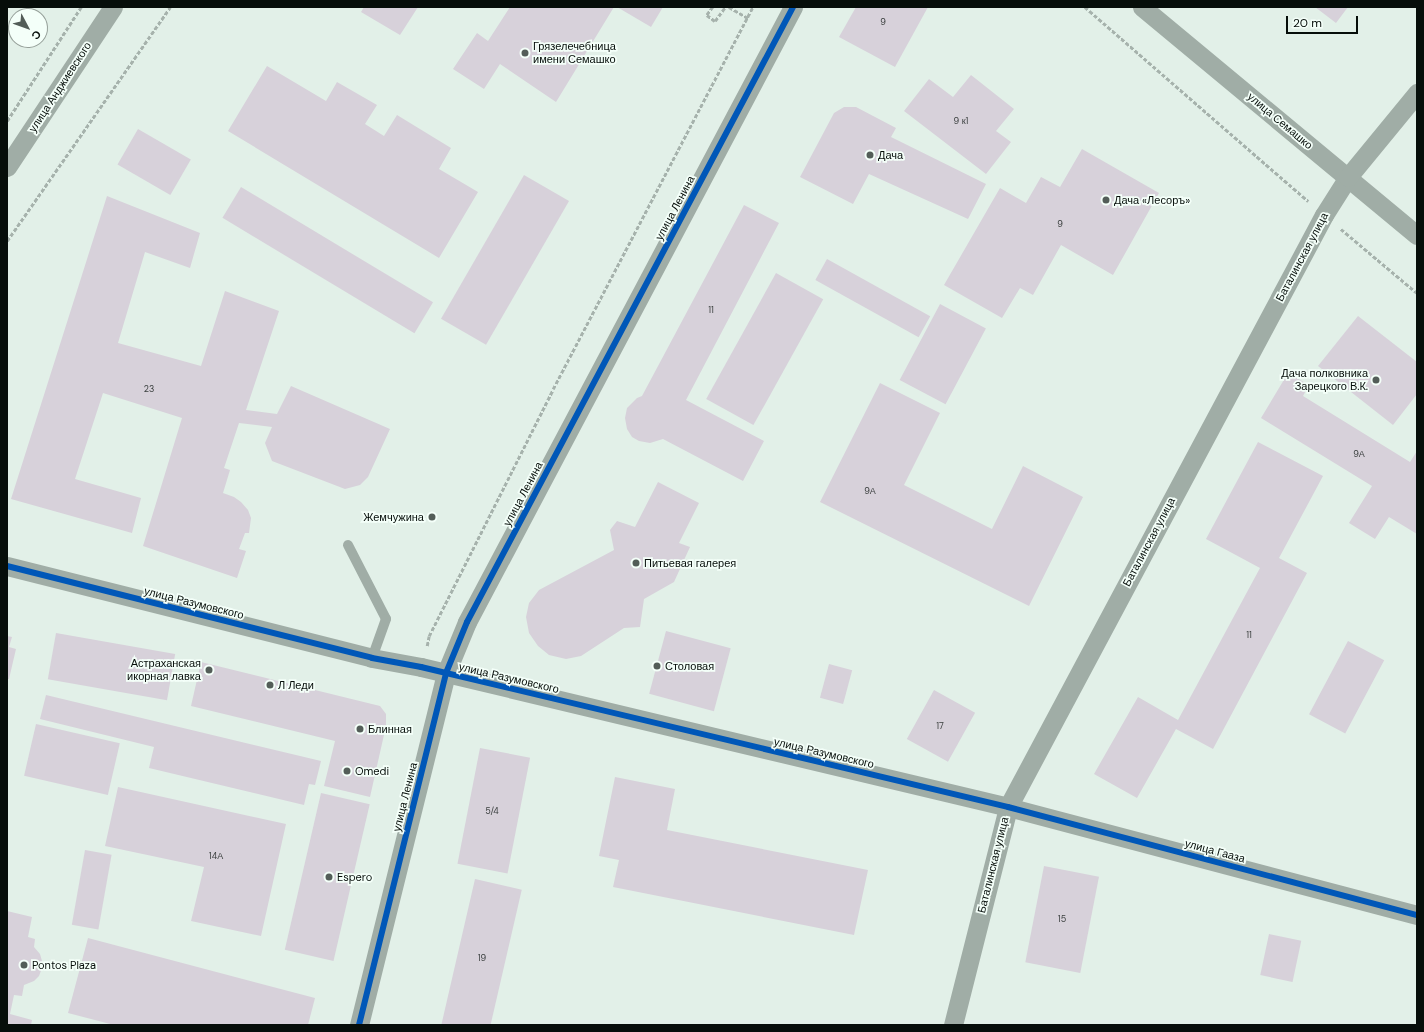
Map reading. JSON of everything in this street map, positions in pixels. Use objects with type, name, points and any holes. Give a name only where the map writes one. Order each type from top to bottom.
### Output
[{"type":"street","name":"улица Анджиевского","points":[[7,167],[112,7]]},
{"type":"street","name":"улица Ленина","points":[[359,1025],[446,674],[467,622],[793,7]]},
{"type":"street","name":"улица Семашко","points":[[1142,7],[1417,235]]},
{"type":"street","name":"Баталинская улица","points":[[953,1025],[1008,807],[1324,215],[1348,177],[1417,93]]},
{"type":"street","name":"улица Разумовского","points":[[7,566],[372,658],[420,667],[1008,807]]},
{"type":"street","name":"улица Гааза","points":[[1008,807],[1417,915]]},
{"type":"lane","points":[[348,545],[386,619],[372,658]]},
{"type":"path","points":[[7,120],[81,7]]},
{"type":"path","points":[[7,241],[170,7]]},
{"type":"path","points":[[713,7],[707,15],[716,21],[725,7]]},
{"type":"path","points":[[729,7],[748,18]]},
{"type":"path","points":[[420,667],[429,636],[553,389],[753,7]]},
{"type":"path","points":[[1085,7],[1324,215],[1417,293]]},
{"type":"building","points":[[364,7],[418,7],[400,35],[361,12]]},
{"type":"building","name":"Грязелечебница имени Семашко","points":[[510,7],[614,7],[556,102],[500,64],[484,89],[453,69],[477,33],[488,41]]},
{"type":"building","name":"Грязелечебница имени Семашко","points":[[617,7],[663,7],[651,27]]},
{"type":"building","points":[[856,7],[928,7],[895,67],[839,37]]},
{"type":"building","points":[[1315,7],[1348,7],[1336,23]]},
{"type":"building","points":[[267,66],[326,101],[337,82],[377,105],[365,124],[384,136],[397,115],[451,148],[439,169],[478,192],[439,258],[228,131]]},
{"type":"building","points":[[971,75],[1014,109],[996,131],[1011,142],[986,174],[904,111],[929,79],[953,97]]},
{"type":"building","name":"Дача","points":[[844,107],[856,107],[896,128],[891,137],[986,184],[968,219],[869,174],[853,204],[800,177],[834,113]]},
{"type":"building","points":[[138,129],[191,160],[170,195],[118,165]]},
{"type":"building","points":[[1082,149],[1159,193],[1113,275],[1061,245],[1033,295],[1020,288],[1002,318],[944,285],[1000,188],[1026,203],[1041,177],[1060,187]]},
{"type":"building","points":[[524,175],[569,201],[486,345],[441,319]]},
{"type":"building","points":[[241,187],[433,302],[414,333],[222,218]]},
{"type":"building","points":[[107,196],[200,233],[190,268],[145,252],[118,343],[201,366],[225,291],[279,311],[246,410],[277,414],[291,386],[390,429],[368,477],[360,485],[345,489],[272,461],[265,443],[272,427],[239,423],[224,468],[230,470],[223,493],[234,497],[241,502],[248,510],[251,518],[249,533],[245,533],[239,549],[246,551],[237,578],[143,546],[182,418],[103,393],[75,479],[141,498],[132,533],[11,499]]},
{"type":"building","points":[[744,205],[779,223],[686,400],[764,441],[743,481],[663,439],[650,443],[639,441],[632,437],[627,429],[625,418],[627,408],[637,398],[642,396]]},
{"type":"building","points":[[827,259],[930,316],[919,337],[815,280]]},
{"type":"building","points":[[776,273],[823,299],[753,425],[706,399]]},
{"type":"building","points":[[940,304],[986,328],[946,404],[900,380]]},
{"type":"building","name":"Дача полковника Зарецкого В.К.","points":[[1358,316],[1417,362],[1417,394],[1393,425],[1318,366]]},
{"type":"building","points":[[1288,373],[1309,385],[1303,396],[1410,462],[1417,451],[1417,534],[1389,517],[1375,539],[1349,523],[1372,486],[1261,418]]},
{"type":"building","points":[[880,383],[940,413],[904,485],[992,529],[1023,466],[1083,497],[1029,606],[820,502]]},
{"type":"building","points":[[1258,442],[1323,476],[1279,558],[1307,573],[1213,749],[1176,729],[1137,798],[1094,774],[1138,697],[1178,720],[1260,568],[1206,539]]},
{"type":"building","name":"Питьевая галерея","points":[[658,482],[699,503],[679,543],[690,547],[674,582],[644,599],[640,627],[624,628],[581,656],[566,659],[549,655],[538,646],[529,633],[526,617],[529,603],[539,590],[614,550],[610,530],[617,521],[635,527]]},
{"type":"building","points":[[666,631],[731,648],[714,711],[649,694]]},
{"type":"building","points":[[56,633],[175,654],[167,700],[48,679]]},
{"type":"building","points":[[7,636],[12,637],[9,647],[16,649],[9,679],[7,679]]},
{"type":"building","points":[[1348,641],[1384,660],[1345,734],[1309,714]]},
{"type":"building","points":[[201,662],[380,706],[386,714],[386,726],[370,797],[324,786],[335,741],[191,706]]},
{"type":"building","points":[[829,664],[852,670],[843,704],[820,698]]},
{"type":"building","points":[[934,690],[975,713],[948,762],[907,739]]},
{"type":"building","points":[[46,695],[321,761],[315,785],[309,784],[304,805],[149,768],[154,747],[40,719]]},
{"type":"building","points":[[36,724],[120,743],[108,795],[24,776]]},
{"type":"building","points":[[480,748],[530,758],[508,874],[457,864]]},
{"type":"building","points":[[615,777],[675,789],[667,830],[868,870],[854,935],[613,887],[619,860],[599,856]]},
{"type":"building","points":[[118,787],[286,824],[261,936],[191,921],[204,867],[105,846]]},
{"type":"building","name":"Espero","points":[[321,793],[370,804],[334,961],[285,950]]},
{"type":"building","points":[[85,850],[112,855],[98,930],[72,925]]},
{"type":"building","points":[[1044,866],[1099,877],[1080,973],[1025,962]]},
{"type":"building","points":[[475,879],[522,890],[491,1025],[441,1025]]},
{"type":"building","name":"Pontos Plaza","points":[[7,911],[32,917],[28,937],[35,939],[34,947],[40,954],[42,961],[42,968],[39,976],[34,981],[24,985],[22,996],[14,995],[10,1014],[32,1020],[31,1025],[7,1025]]},
{"type":"building","points":[[1269,934],[1301,941],[1293,982],[1260,975]]},
{"type":"building","points":[[88,938],[315,998],[308,1025],[114,1025],[68,1013]]},
{"type":"cycle path","points":[[359,1025],[446,673],[467,622],[793,7]]},
{"type":"cycle path","points":[[7,566],[372,658],[421,667],[1008,807],[1417,915]]},
{"type":"place","name":"Грязелечебница имени Семашко","points":[[525,53]]},
{"type":"place","name":"Дача","points":[[870,155]]},
{"type":"place","name":"Дача «Лесоръ»","points":[[1106,200]]},
{"type":"place","name":"Дача полковника Зарецкого В.К.","points":[[1376,380]]},
{"type":"place","name":"Жемчужина","points":[[432,517]]},
{"type":"place","name":"Питьевая галерея","points":[[636,563]]},
{"type":"place","name":"Столовая","points":[[657,666]]},
{"type":"place","name":"Астраханская икорная лавка","points":[[209,670]]},
{"type":"place","name":"Л Леди","points":[[270,685]]},
{"type":"place","name":"Блинная","points":[[360,729]]},
{"type":"place","name":"Omedi","points":[[347,771]]},
{"type":"place","name":"Espero","points":[[329,877]]},
{"type":"place","name":"Pontos Plaza","points":[[24,965]]}]
